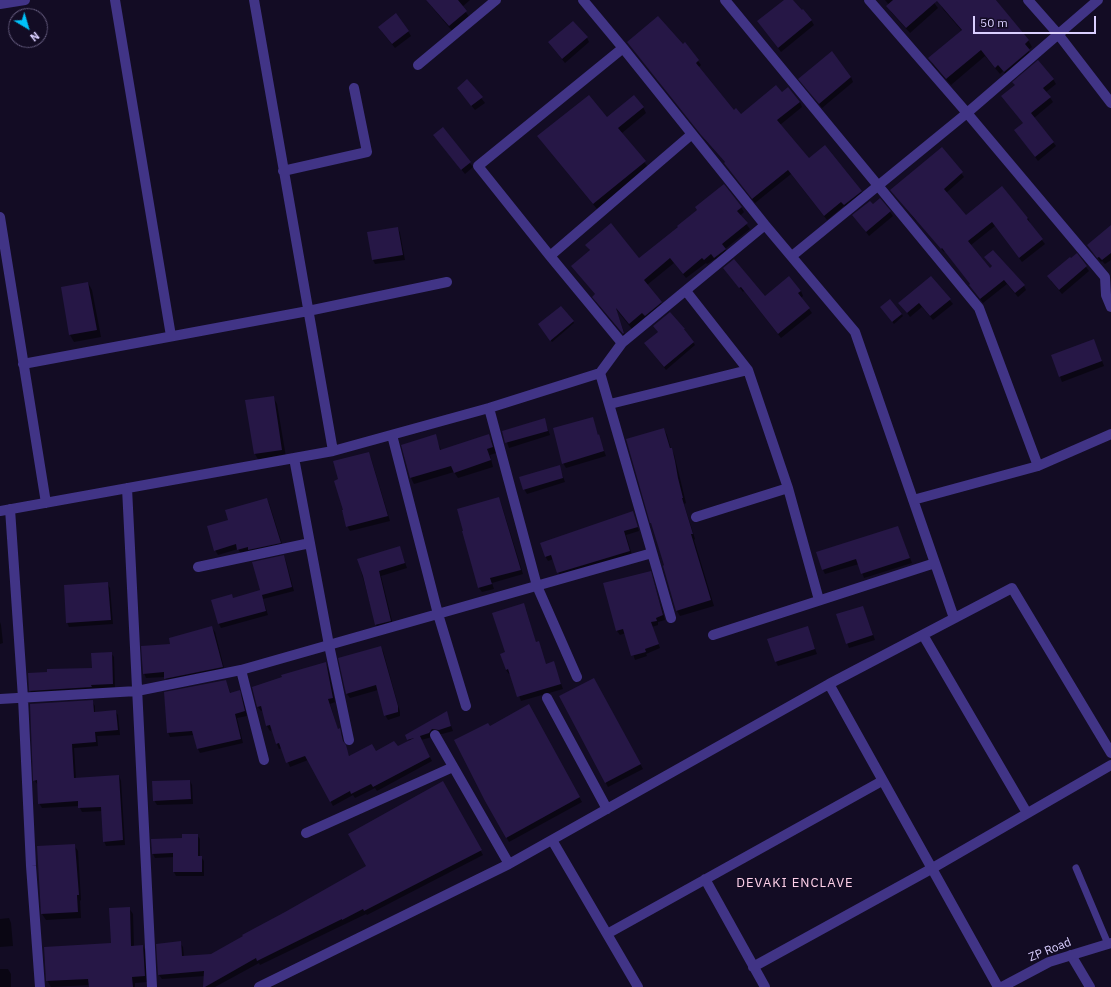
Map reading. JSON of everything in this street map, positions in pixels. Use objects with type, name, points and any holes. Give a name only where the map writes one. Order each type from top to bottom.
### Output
[{"type":"street","points":[[0,4],[25,0]]},
{"type":"street","points":[[115,0],[171,336]]},
{"type":"street","points":[[254,0],[333,451]]},
{"type":"street","points":[[418,66],[496,0]]},
{"type":"street","points":[[582,0],[623,48],[765,225],[855,332],[954,618]]},
{"type":"street","points":[[725,0],[979,308],[1038,466]]},
{"type":"street","points":[[869,0],[967,112],[1105,277],[1106,295],[1111,307]]},
{"type":"street","points":[[1028,0],[1058,34],[1111,103]]},
{"type":"street","points":[[792,256],[967,112],[1098,0]]},
{"type":"street","points":[[622,343],[478,166],[623,48]]},
{"type":"street","points":[[284,171],[367,152],[354,88]]},
{"type":"street","points":[[550,256],[692,134]]},
{"type":"street","points":[[0,217],[46,503]]},
{"type":"street","points":[[40,987],[31,866],[23,698],[5,510],[333,451],[489,408],[600,373],[622,343],[765,225]]},
{"type":"street","points":[[23,364],[308,311],[447,282]]},
{"type":"street","points":[[686,291],[748,370],[788,488],[818,600]]},
{"type":"street","points":[[610,404],[748,370]]},
{"type":"street","points":[[600,373],[671,618]]},
{"type":"street","points":[[489,408],[537,586],[577,677]]},
{"type":"street","points":[[914,500],[1038,466],[1111,434]]},
{"type":"street","points":[[392,435],[438,614],[466,706]]},
{"type":"street","points":[[294,458],[329,645],[349,740]]},
{"type":"street","points":[[127,488],[152,987]]},
{"type":"street","points":[[696,517],[788,488]]},
{"type":"street","points":[[198,567],[310,543]]},
{"type":"street","points":[[0,699],[137,690],[240,670],[652,552]]},
{"type":"street","points":[[713,635],[935,563]]},
{"type":"street","points":[[259,987],[509,864],[829,684],[1012,588],[1111,753]]},
{"type":"street","points":[[923,634],[1027,813]]},
{"type":"street","points":[[240,670],[264,760]]},
{"type":"street","points":[[829,684],[998,987]]},
{"type":"street","points":[[547,698],[608,809]]},
{"type":"street","points":[[435,735],[509,864]]},
{"type":"street","points":[[753,967],[932,869],[1111,765]]},
{"type":"street","points":[[306,833],[453,767]]},
{"type":"street","points":[[607,934],[882,781]]},
{"type":"street","points":[[552,840],[638,987]]},
{"type":"street","points":[[705,879],[765,987]]},
{"type":"street","name":"ZP Road","points":[[1008,986],[1049,962],[1110,943]]},
{"type":"street","points":[[1071,955],[1090,987]]},
{"type":"lane","points":[[1076,868],[1110,943]]},
{"type":"building","points":[[426,0],[458,0],[467,11],[449,26]]},
{"type":"building","points":[[784,0],[793,0],[812,20],[778,48],[757,21]]},
{"type":"building","points":[[893,0],[996,0],[1029,40],[1025,44],[1030,50],[1004,72],[998,65],[995,68],[981,50],[946,79],[928,58],[962,30],[937,1],[906,28],[886,6]]},
{"type":"building","points":[[396,13],[409,31],[392,44],[378,27]]},
{"type":"building","points":[[658,16],[683,44],[685,42],[699,60],[696,63],[734,110],[736,108],[741,114],[776,85],[782,92],[788,87],[800,102],[777,120],[809,158],[825,145],[862,191],[844,205],[841,202],[824,216],[788,170],[752,199],[724,163],[725,162],[701,135],[627,42]]},
{"type":"building","points":[[573,21],[588,37],[562,59],[548,42]]},
{"type":"building","points":[[832,51],[851,77],[819,104],[798,79]]},
{"type":"building","points":[[1038,60],[1054,79],[1043,88],[1051,97],[1031,113],[1054,142],[1035,157],[1014,130],[1023,123],[1001,96],[1015,85],[1012,82]]},
{"type":"building","points":[[467,79],[483,97],[471,106],[457,88]]},
{"type":"building","points":[[589,95],[607,117],[634,95],[644,107],[618,128],[646,161],[593,204],[537,136]]},
{"type":"building","points":[[443,127],[471,162],[461,170],[433,135]]},
{"type":"building","points":[[942,147],[963,172],[944,189],[966,215],[1002,186],[1043,239],[1019,258],[992,222],[968,241],[990,268],[992,266],[984,257],[993,250],[1025,285],[1015,293],[1004,280],[980,299],[942,248],[941,249],[890,190]]},
{"type":"building","points":[[724,184],[742,207],[737,211],[748,223],[722,244],[726,249],[714,258],[711,254],[704,260],[702,258],[683,274],[670,258],[644,280],[662,302],[645,316],[642,313],[629,324],[616,308],[624,333],[623,334],[592,297],[595,294],[571,266],[590,250],[585,245],[611,223],[639,258],[678,227],[677,226],[697,210],[695,207]]},
{"type":"building","points":[[880,198],[891,211],[866,232],[852,215],[870,201],[873,204]]},
{"type":"building","points":[[1111,225],[1111,253],[1102,260],[1099,257],[1097,258],[1087,245]]},
{"type":"building","points":[[398,227],[403,255],[372,260],[367,232]]},
{"type":"building","points":[[1077,253],[1087,266],[1059,290],[1047,276]]},
{"type":"building","points":[[734,259],[765,296],[789,276],[801,291],[798,293],[810,308],[778,334],[741,287],[739,288],[723,268]]},
{"type":"building","points":[[931,276],[951,299],[930,316],[919,303],[907,313],[898,303]]},
{"type":"building","points":[[88,282],[97,330],[69,335],[61,287]]},
{"type":"building","points":[[890,299],[902,314],[892,322],[880,307]]},
{"type":"building","points":[[561,306],[574,321],[550,341],[538,324]]},
{"type":"building","points":[[670,312],[694,342],[664,367],[644,343],[658,332],[653,326]]},
{"type":"building","points":[[1094,339],[1102,361],[1059,377],[1051,355]]},
{"type":"building","points":[[274,396],[282,450],[254,454],[245,400]]},
{"type":"building","points":[[593,417],[604,451],[562,464],[553,428]]},
{"type":"building","points":[[545,418],[548,431],[505,443],[502,431]]},
{"type":"building","points":[[664,428],[670,448],[672,448],[682,498],[693,534],[691,534],[711,600],[676,611],[663,566],[664,565],[650,523],[626,439]]},
{"type":"building","points":[[436,434],[440,450],[489,434],[493,447],[487,449],[491,460],[454,473],[451,466],[410,478],[401,445]]},
{"type":"building","points":[[369,452],[388,516],[346,527],[343,510],[334,481],[338,479],[333,461]]},
{"type":"building","points":[[560,465],[563,478],[523,490],[519,477]]},
{"type":"building","points":[[499,497],[521,570],[490,578],[492,584],[478,588],[457,509]]},
{"type":"building","points":[[267,498],[281,543],[248,550],[248,547],[237,550],[236,544],[214,551],[207,526],[228,520],[225,510]]},
{"type":"building","points":[[633,511],[638,527],[624,531],[630,551],[557,573],[551,555],[545,557],[540,543]]},
{"type":"building","points":[[898,526],[910,558],[861,574],[856,559],[822,570],[816,552]]},
{"type":"building","points":[[400,546],[405,563],[379,571],[391,621],[375,625],[363,576],[357,559]]},
{"type":"building","points":[[284,555],[292,587],[262,595],[266,611],[218,624],[211,600],[232,594],[233,598],[260,590],[252,562]]},
{"type":"building","points":[[651,571],[663,615],[656,618],[657,621],[651,622],[659,644],[645,649],[646,652],[631,656],[623,629],[616,631],[603,583]]},
{"type":"building","points":[[108,582],[111,620],[66,623],[64,585]]},
{"type":"building","points":[[524,603],[536,642],[539,641],[546,664],[554,661],[561,684],[517,697],[508,669],[506,670],[500,654],[505,652],[492,613]]},
{"type":"building","points":[[863,606],[873,635],[846,644],[836,614]]},
{"type":"building","points":[[212,626],[223,667],[164,679],[164,672],[143,674],[141,646],[170,644],[169,638]]},
{"type":"building","points":[[808,626],[815,649],[775,662],[767,639]]},
{"type":"building","points":[[381,646],[398,706],[398,712],[384,716],[376,685],[346,694],[338,658]]},
{"type":"building","points":[[112,652],[113,684],[91,685],[92,687],[29,691],[28,673],[47,672],[47,669],[92,668],[91,653]]},
{"type":"building","points":[[326,662],[333,698],[328,699],[338,729],[340,728],[349,756],[372,744],[376,751],[394,741],[398,746],[414,738],[407,740],[405,735],[447,711],[451,726],[439,730],[432,729],[429,733],[420,736],[430,757],[373,787],[371,784],[351,794],[350,791],[330,802],[305,756],[286,763],[279,743],[276,744],[270,725],[266,726],[261,706],[257,707],[252,687],[282,677],[281,675]]},
{"type":"building","points":[[594,678],[641,764],[605,783],[559,696]]},
{"type":"building","points":[[226,680],[230,693],[240,690],[245,711],[235,714],[241,739],[197,749],[192,731],[167,733],[164,692]]},
{"type":"building","points":[[93,700],[94,712],[116,710],[118,730],[95,732],[96,742],[72,744],[74,778],[119,775],[123,840],[103,842],[101,807],[78,808],[78,801],[38,804],[37,780],[33,781],[30,704]]},
{"type":"building","points":[[529,704],[580,797],[506,838],[485,801],[454,740],[488,723],[490,726]]},
{"type":"building","points":[[190,780],[191,799],[153,801],[152,781]]},
{"type":"building","points":[[443,781],[482,850],[364,911],[363,909],[257,961],[256,958],[205,987],[203,987],[204,971],[158,975],[156,944],[181,941],[182,956],[211,954],[243,936],[242,935],[366,866],[348,834]]},
{"type":"building","points":[[182,834],[198,834],[198,856],[202,856],[202,872],[173,872],[173,853],[152,854],[151,839],[182,838]]},
{"type":"building","points":[[75,844],[79,895],[77,895],[78,912],[41,914],[37,846]]},
{"type":"building","points":[[130,907],[131,946],[143,945],[145,976],[132,977],[133,987],[89,987],[88,979],[46,981],[44,947],[111,943],[109,908]]},
{"type":"district","name":"DEVAKI ENCLAVE","points":[[795,883]]}]
